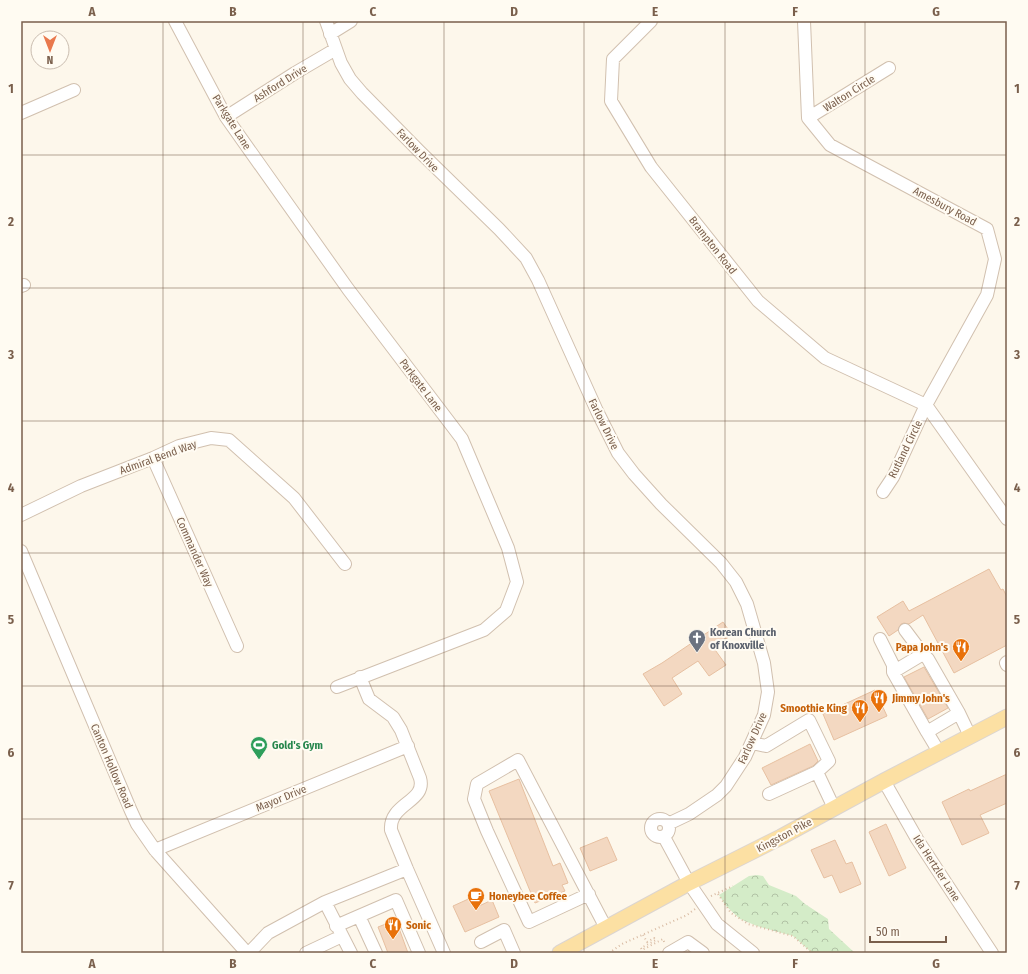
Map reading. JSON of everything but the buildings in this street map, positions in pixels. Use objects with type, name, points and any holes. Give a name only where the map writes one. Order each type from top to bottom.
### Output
[{"type":"main road","name":"Kingston Pike","points":[[560,953],[689,883],[781,837],[1007,717]]},
{"type":"street","name":"Parkgate Lane","points":[[175,21],[226,117],[348,288],[462,439],[508,548],[517,582],[506,611],[484,630],[337,687]]},
{"type":"street","name":"Farlow Drive","points":[[326,21],[341,63],[350,79],[418,151],[499,229],[526,258],[538,280],[597,411],[618,453],[634,474],[657,499],[721,563],[736,582],[747,604],[764,663],[768,692],[764,715],[752,743],[737,770],[726,786],[717,795],[689,814],[668,824],[666,821],[659,819],[654,822],[651,827],[654,835],[664,837],[689,883],[717,924],[753,953]]},
{"type":"street","points":[[330,34],[351,21]]},
{"type":"street","name":"Brampton Road","points":[[651,21],[613,60],[611,101],[651,167],[758,301],[825,358],[926,406]]},
{"type":"street","points":[[804,21],[808,118]]},
{"type":"street","name":"Ashford Drive","points":[[226,117],[336,49]]},
{"type":"street","name":"Walton Circle","points":[[808,118],[889,68]]},
{"type":"street","points":[[21,113],[74,90]]},
{"type":"street","name":"Amesbury Road","points":[[808,118],[830,145],[987,229],[995,259],[987,295],[926,406]]},
{"type":"street","points":[[926,406],[1007,519]]},
{"type":"street","name":"Rutland Circle","points":[[884,492],[893,477],[926,406]]},
{"type":"street","name":"Admiral Bend Way","points":[[21,514],[81,486],[179,446],[211,438],[229,440],[294,498],[344,564]]},
{"type":"street","name":"Commander Way","points":[[152,458],[237,646]]},
{"type":"street","name":"Canton Hollow Road","points":[[21,551],[137,824],[155,850],[248,953]]},
{"type":"street","points":[[905,630],[922,654],[928,659],[959,713],[970,736]]},
{"type":"street","points":[[880,639],[893,665],[893,672],[939,752]]},
{"type":"street","points":[[893,672],[922,654]]},
{"type":"street","points":[[360,677],[369,699],[393,717],[401,730],[422,784],[420,792],[395,813],[390,824],[394,840],[444,953]]},
{"type":"street","points":[[927,732],[959,713]]},
{"type":"street","points":[[752,743],[766,746],[809,720],[829,761],[817,772],[769,794]]},
{"type":"street","name":"Mayor Drive","points":[[155,850],[408,746]]},
{"type":"street","points":[[589,894],[529,922],[474,799],[477,784],[518,760],[589,894],[606,928]]},
{"type":"street","points":[[817,772],[834,808]]},
{"type":"street","name":"Ida Hertzler Lane","points":[[884,781],[917,839],[992,953]]},
{"type":"street","points":[[664,837],[669,832],[668,824]]},
{"type":"street","points":[[248,953],[268,933],[325,902],[407,870]]},
{"type":"street","points":[[306,953],[359,916],[416,890]]},
{"type":"street","points":[[396,900],[419,953]]},
{"type":"street","points":[[325,902],[351,953]]},
{"type":"street","points":[[359,916],[376,953]]},
{"type":"street","points":[[481,942],[504,930],[514,953]]},
{"type":"street","points":[[670,953],[688,942],[703,953]]},
{"type":"path","points":[[608,953],[622,944],[687,915],[713,894],[718,894],[733,886]]},
{"type":"path","points":[[718,894],[731,913],[748,924],[793,936],[812,953]]},
{"type":"path","points":[[643,935],[647,942],[654,938],[656,940],[641,948],[642,950],[663,939],[670,953]]},
{"type":"green space","points":[[749,876],[763,876],[769,885],[796,896],[805,904],[828,919],[829,929],[855,953],[812,953],[793,936],[757,926],[740,919],[726,906],[719,895]]},
{"type":"place","name":"Korean Church of Knoxville","points":[[697,653]]},
{"type":"place","name":"Papa John's","points":[[961,662]]},
{"type":"place","name":"Jimmy John's","points":[[879,713]]},
{"type":"place","name":"Smoothie King","points":[[860,723]]},
{"type":"place","name":"Gold's Gym","points":[[259,760]]},
{"type":"place","name":"Honeybee Coffee","points":[[476,911]]},
{"type":"place","name":"Sonic","points":[[393,940]]}]
